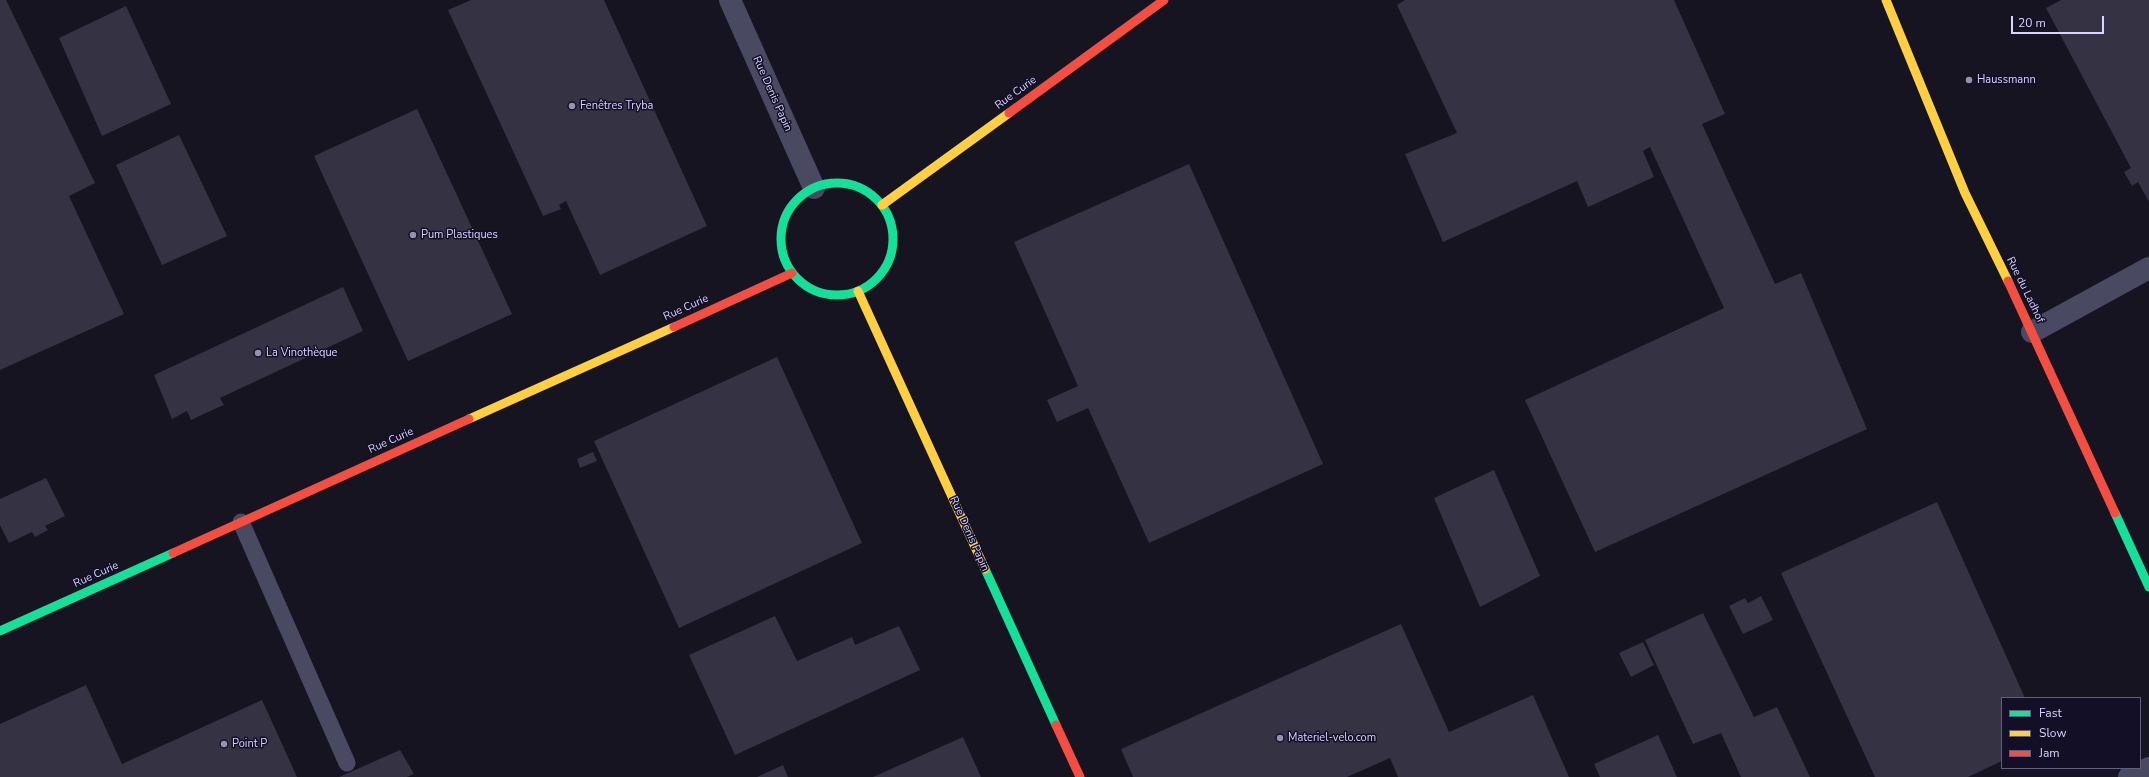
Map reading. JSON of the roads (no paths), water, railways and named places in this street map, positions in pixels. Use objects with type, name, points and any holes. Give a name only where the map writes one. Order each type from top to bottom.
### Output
[{"type":"main road","name":"Rue Curie","points":[[882,205],[1164,0]]},
{"type":"main road","name":"Rue du Ladhof","points":[[1886,0],[1966,193],[2032,332],[2149,587]]},
{"type":"main road","points":[[832,183],[851,184],[868,192],[882,205],[892,228],[891,254],[879,276],[858,291],[840,295],[822,293],[805,286],[792,273],[783,255],[781,235],[786,216],[798,199],[814,188],[832,183]]},
{"type":"main road","name":"Rue Curie","points":[[0,631],[792,273]]},
{"type":"main road","name":"Rue Denis Papin","points":[[858,291],[1080,777]]},
{"type":"street","name":"Rue Denis Papin","points":[[730,0],[814,188]]},
{"type":"street","points":[[2032,332],[2149,268]]},
{"type":"street","points":[[2129,777],[2149,768]]},
{"type":"lane","points":[[241,522],[347,763]]},
{"type":"place","name":"Haussmann","points":[[1969,80]]},
{"type":"place","name":"Fenêtres Tryba","points":[[572,106]]},
{"type":"place","name":"Pum Plastiques","points":[[413,235]]},
{"type":"place","name":"La Vinothèque","points":[[258,353]]},
{"type":"place","name":"Materiel-velo.com","points":[[1280,738]]},
{"type":"place","name":"Point P","points":[[224,744]]}]
